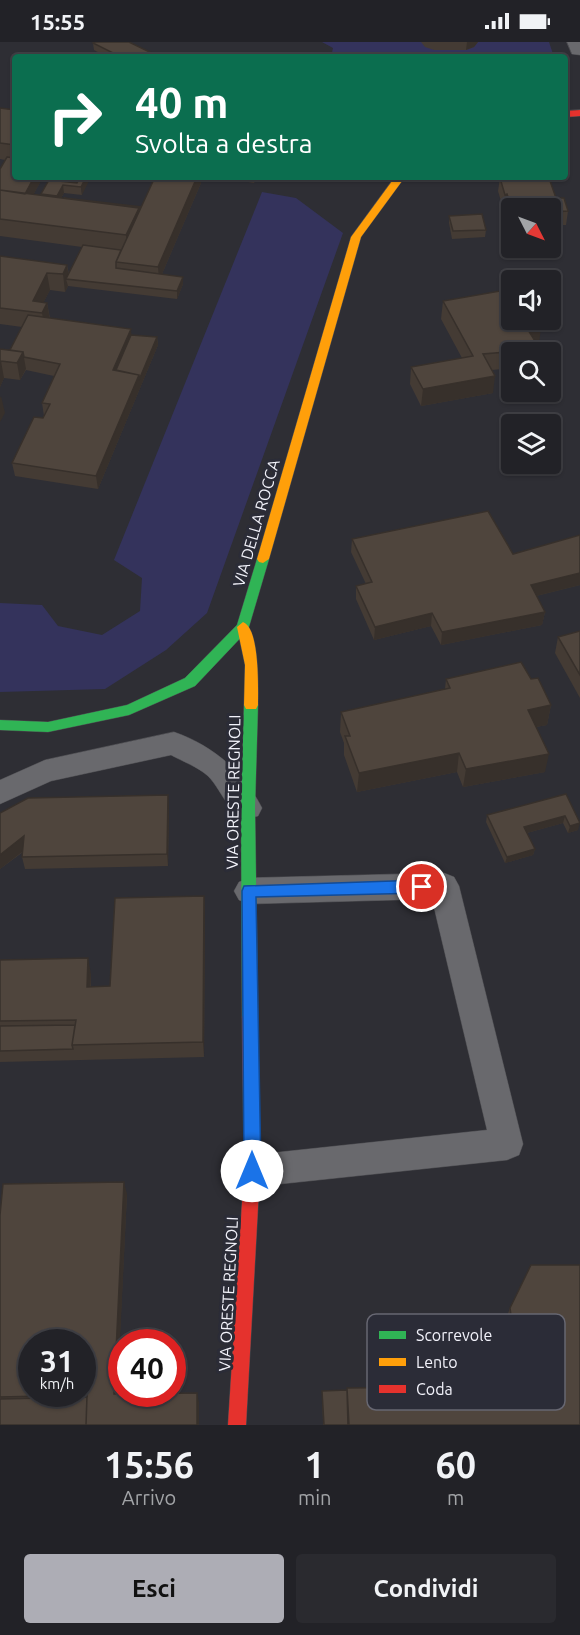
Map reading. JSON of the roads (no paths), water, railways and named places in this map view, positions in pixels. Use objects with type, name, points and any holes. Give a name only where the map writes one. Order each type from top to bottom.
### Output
[{"type":"main road","name":"VIA DELLA ROCCA","points":[[0,724],[48,727],[129,710],[190,682],[243,627],[356,237],[398,180]]},
{"type":"main road","name":"VIA ORESTE REGNOLI","points":[[237,1425],[252,1171],[248,808],[252,665],[243,627]]},
{"type":"street","points":[[578,42],[580,49]]},
{"type":"lane","points":[[0,793],[45,771],[174,743],[217,768],[248,808]]},
{"type":"lane","points":[[249,891],[444,886],[507,1144],[252,1171]]}]
